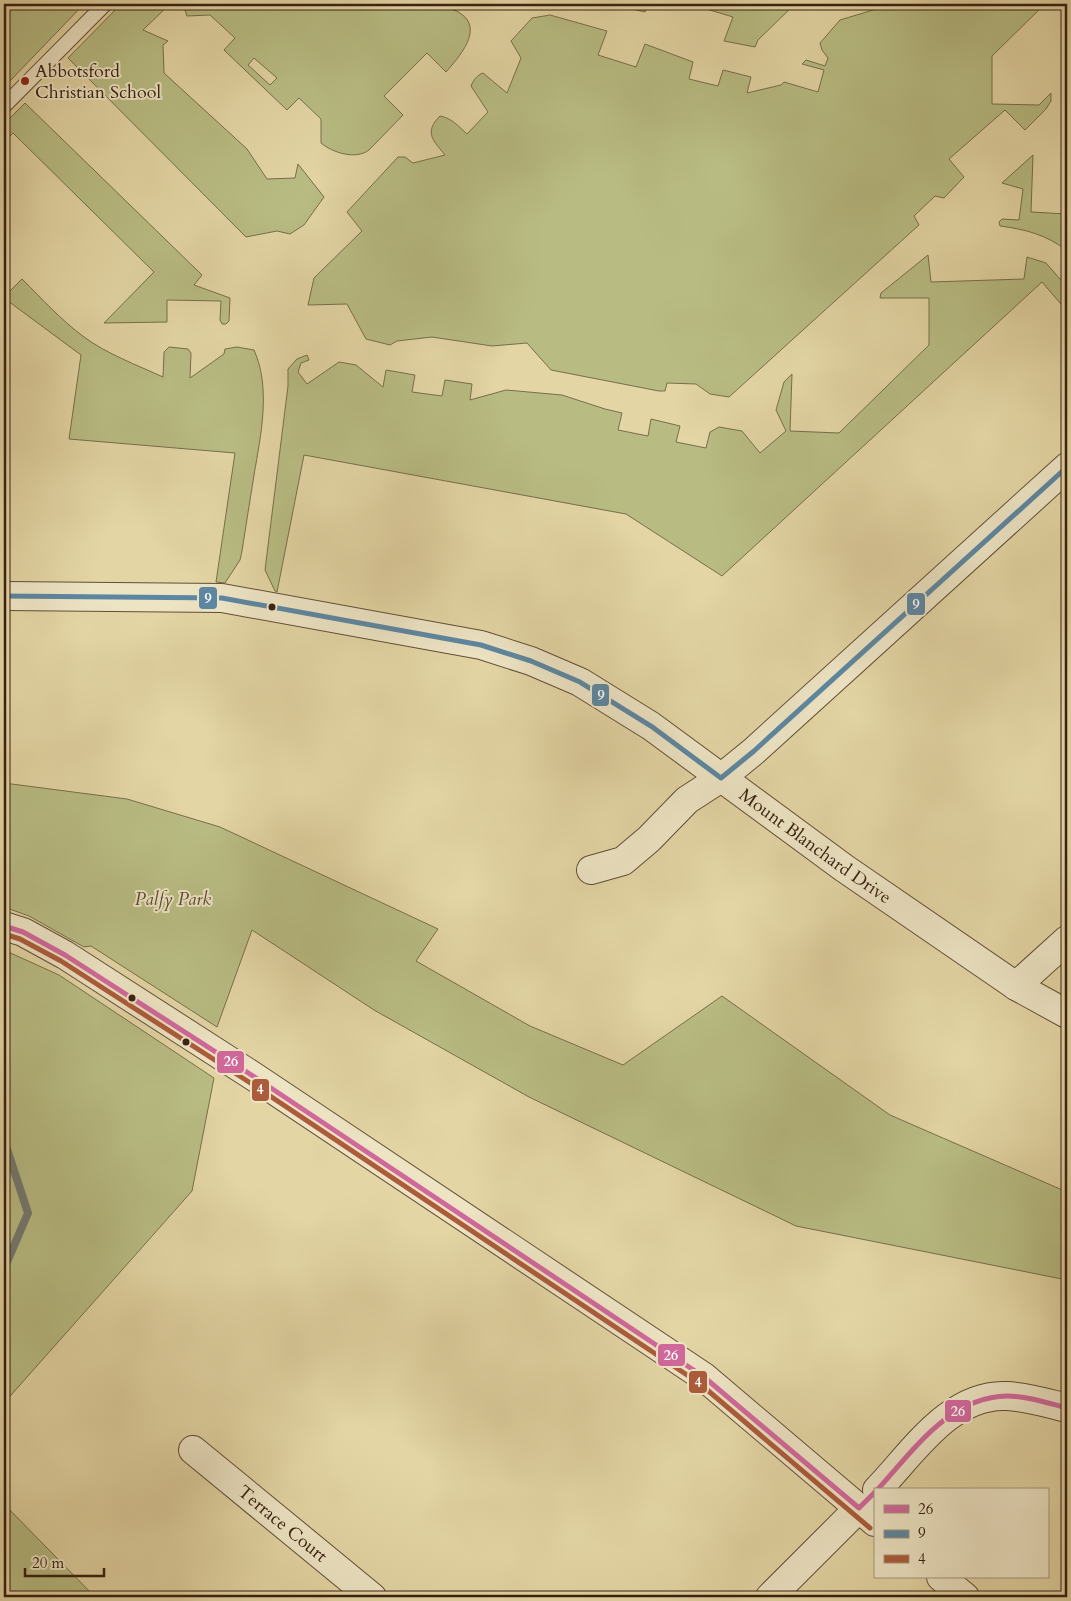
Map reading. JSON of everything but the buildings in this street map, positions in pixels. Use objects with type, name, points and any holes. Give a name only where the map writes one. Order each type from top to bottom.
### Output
[{"type":"street","points":[[591,870],[623,861],[649,839],[688,800],[754,752],[1067,467]]},
{"type":"street","name":"Mount Blanchard Drive","points":[[4,596],[222,598],[481,645],[531,661],[580,682],[651,726],[844,868],[1016,986],[1067,1014]]},
{"type":"street","points":[[4,926],[23,932],[65,955],[256,1078],[704,1377],[871,1503],[770,1597]]},
{"type":"street","points":[[1016,986],[1067,940]]},
{"type":"street","points":[[884,1488],[936,1425],[980,1400],[1005,1396],[1032,1399],[1067,1408]]},
{"type":"street","name":"Terrace Court","points":[[193,1450],[372,1597]]},
{"type":"street","points":[[942,1578],[965,1597]]},
{"type":"lane","points":[[4,106],[105,4]]},
{"type":"green space","points":[[4,4],[84,4],[9,82],[4,78]]},
{"type":"green space","points":[[121,4],[170,4],[143,30],[168,41],[163,45],[164,73],[247,149],[267,179],[295,178],[298,164],[324,197],[304,225],[290,234],[277,231],[246,237],[68,58]]},
{"type":"green space","points":[[183,4],[431,4],[460,13],[467,20],[470,27],[470,35],[457,59],[446,72],[427,53],[384,96],[403,115],[369,150],[358,155],[351,155],[332,150],[321,143],[321,119],[299,98],[287,110],[224,50],[235,38],[210,15],[187,16]],"holes":[[[254,58],[277,78],[270,85],[248,65]]]},
{"type":"green space","points":[[610,4],[648,4],[645,12]]},
{"type":"green space","points":[[690,4],[795,4],[758,40],[755,47],[724,41],[733,17]]},
{"type":"green space","points":[[880,4],[1045,4],[992,56],[992,104],[1039,105],[1051,93],[1051,101],[1046,109],[1025,130],[1005,110],[949,159],[964,177],[944,198],[935,196],[914,216],[919,225],[729,397],[710,394],[696,384],[667,383],[665,391],[659,391],[551,370],[527,343],[492,346],[432,337],[397,341],[390,345],[366,339],[347,304],[308,305],[314,278],[362,231],[347,212],[398,157],[405,157],[413,163],[445,155],[434,141],[431,132],[432,127],[440,116],[452,121],[467,134],[488,112],[471,86],[479,75],[483,73],[507,93],[521,58],[511,41],[532,18],[550,15],[607,31],[598,55],[636,67],[645,44],[693,62],[689,79],[718,86],[723,70],[751,77],[747,93],[781,85],[784,82],[818,92],[824,70],[802,64],[806,60],[825,66],[828,58],[822,50],[820,43],[840,20],[873,10]]},
{"type":"green space","points":[[25,103],[202,275],[194,285],[230,298],[229,321],[226,324],[222,324],[220,320],[221,301],[167,300],[167,322],[104,323],[154,272],[13,133],[4,142],[4,124]]},
{"type":"green space","points":[[1033,155],[1031,212],[1067,214],[1067,251],[1044,237],[1000,226],[999,222],[1002,219],[1019,220],[1023,189],[1002,183]]},
{"type":"green space","points":[[928,255],[931,282],[1024,279],[1027,257],[1046,263],[1067,287],[1067,311],[1042,282],[722,576],[626,514],[304,455],[277,592],[275,591],[265,570],[288,386],[288,369],[297,359],[307,355],[309,360],[301,363],[298,372],[307,384],[339,362],[356,365],[383,387],[386,370],[415,375],[412,392],[442,396],[445,380],[472,384],[470,400],[506,390],[562,395],[622,413],[618,430],[648,436],[651,419],[680,426],[676,442],[706,448],[710,432],[719,427],[742,431],[760,453],[786,431],[776,410],[784,382],[792,374],[790,431],[839,433],[929,345],[929,298],[880,298],[881,293]]},
{"type":"green space","points":[[22,279],[84,337],[112,354],[163,377],[164,352],[169,347],[188,349],[191,353],[190,378],[224,354],[225,349],[237,347],[254,350],[262,380],[262,427],[240,560],[225,583],[216,582],[235,453],[69,439],[81,355],[4,298],[4,288],[9,292]]},
{"type":"green space","name":"Palfy Park","points":[[4,783],[127,799],[220,827],[438,929],[416,961],[530,1026],[623,1065],[722,996],[890,1115],[1067,1192],[1067,1280],[796,1226],[529,1097],[374,1010],[252,930],[217,1027],[91,946],[84,947],[29,916],[4,907]]},
{"type":"green space","points":[[4,950],[59,975],[214,1078],[192,1191],[4,1403]]},
{"type":"green space","points":[[4,1504],[95,1597],[4,1597]]},
{"type":"waterway","points":[[4,1140],[28,1213],[4,1269]]},
{"type":"transit line","name":"9","points":[[4,596],[222,598],[481,645],[531,661],[580,682],[651,726],[721,778],[754,751],[1067,467]]},
{"type":"transit line","name":"26","points":[[4,926],[23,932],[65,955],[256,1078],[704,1377],[859,1508],[874,1493]]},
{"type":"transit line","name":"4","points":[[4,934],[20,939],[61,961],[252,1084],[699,1383],[870,1528]]},
{"type":"transit line","name":"26","points":[[879,1488],[934,1429],[950,1416],[967,1406],[986,1399],[1015,1396],[1067,1408]]},
{"type":"place","name":"Abbotsford Christian School","points":[[25,81]]}]
